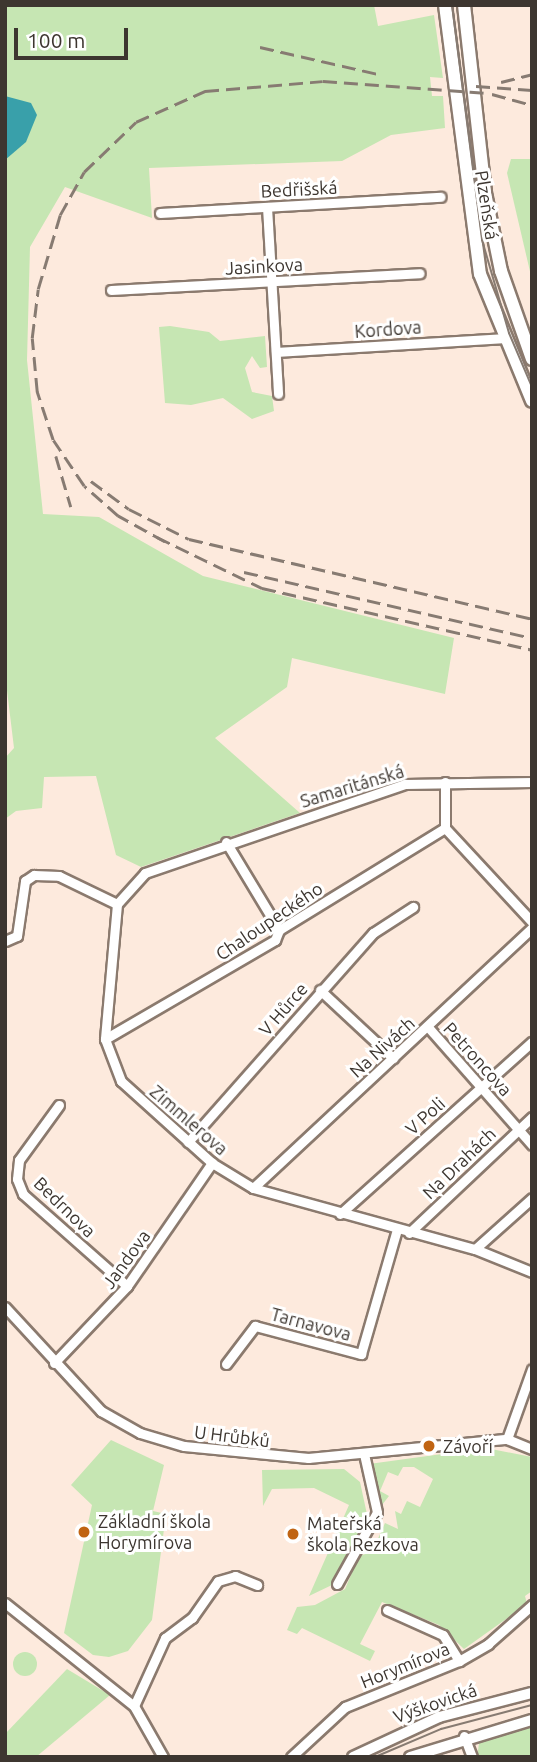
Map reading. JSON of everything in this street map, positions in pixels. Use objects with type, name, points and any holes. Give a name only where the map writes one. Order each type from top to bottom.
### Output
[{"type":"main road","name":"Plzeňská","points":[[445,5],[469,208],[480,274],[502,338],[532,401]]},
{"type":"main road","name":"Plzeňská","points":[[464,5],[485,193],[501,271],[532,359]]},
{"type":"street","name":"Bedřišská","points":[[160,213],[441,197]]},
{"type":"street","points":[[268,207],[278,394]]},
{"type":"street","name":"Jasinkova","points":[[111,290],[420,273]]},
{"type":"street","name":"Kordova","points":[[276,352],[502,338]]},
{"type":"street","points":[[445,782],[446,828],[532,922]]},
{"type":"street","name":"Samaritánská","points":[[226,842],[405,784],[532,782]]},
{"type":"street","name":"Chaloupeckého","points":[[105,1039],[275,940],[279,930],[446,828]]},
{"type":"street","points":[[5,942],[17,936],[25,881],[34,875],[59,876],[117,904],[145,873],[226,842],[279,930]]},
{"type":"street","name":"Zimmlerova","points":[[117,904],[105,1039],[121,1081],[188,1142],[212,1163],[253,1188],[475,1249],[532,1272]]},
{"type":"street","name":"V Hůrce","points":[[188,1142],[373,933],[413,908]]},
{"type":"street","name":"Na Nivách","points":[[253,1188],[532,928]]},
{"type":"street","points":[[320,990],[393,1058]]},
{"type":"street","name":"Petroncova","points":[[428,1027],[532,1144]]},
{"type":"street","name":"V Poli","points":[[340,1214],[532,1042]]},
{"type":"street","name":"Bedrnova","points":[[59,1105],[19,1160],[17,1179],[23,1194],[127,1286]]},
{"type":"street","name":"Na Drahách","points":[[409,1233],[532,1117]]},
{"type":"street","name":"Jandova","points":[[54,1363],[127,1286],[212,1163]]},
{"type":"street","points":[[475,1249],[532,1198]]},
{"type":"street","name":"Tarnavova","points":[[226,1364],[255,1326],[361,1354],[397,1229]]},
{"type":"street","name":"U Hrůbků","points":[[5,1307],[54,1363],[102,1411],[140,1433],[184,1446],[246,1456],[364,1454],[507,1439]]},
{"type":"street","points":[[532,1370],[507,1439],[532,1449]]},
{"type":"street","points":[[337,1584],[377,1512],[364,1454]]},
{"type":"street","points":[[134,1706],[165,1638],[192,1618],[219,1581],[235,1576],[257,1585]]},
{"type":"street","points":[[5,1603],[134,1706],[163,1757]]},
{"type":"street","name":"Horymírova","points":[[292,1757],[345,1707],[459,1661],[488,1644],[532,1605]]},
{"type":"street","points":[[387,1610],[443,1635],[459,1661]]},
{"type":"street","name":"Výškovická","points":[[353,1757],[439,1717],[532,1693]]},
{"type":"street","points":[[410,1757],[464,1736],[532,1720]]},
{"type":"street","points":[[464,1736],[472,1757]]},
{"type":"green space","points":[[5,5],[374,5],[378,26],[434,15],[443,78],[430,77],[432,96],[443,96],[445,128],[391,135],[342,161],[149,168],[152,218],[65,187],[30,247],[27,360],[43,514],[99,517],[203,576],[454,638],[445,694],[292,658],[287,687],[215,738],[300,813],[141,867],[116,855],[96,776],[44,777],[42,808],[16,811],[5,819],[5,758],[14,748],[5,674]]},
{"type":"green space","points":[[511,159],[532,159],[532,280],[507,173]]},
{"type":"green space","points":[[159,327],[209,332],[220,341],[265,336],[267,367],[260,368],[252,356],[245,368],[252,392],[272,396],[274,411],[252,419],[223,398],[191,405],[165,403]]},
{"type":"green space","name":"Základní škola Horymírova","points":[[111,1440],[164,1465],[153,1511],[166,1514],[152,1620],[128,1651],[109,1657],[93,1655],[64,1633],[92,1505],[71,1485]]},
{"type":"green space","points":[[486,1448],[532,1457],[532,1591],[525,1596],[527,1604],[464,1649],[439,1625],[382,1602],[360,1644],[375,1651],[370,1661],[302,1628],[297,1634],[287,1630],[297,1607],[315,1605],[345,1589],[359,1556],[372,1552],[385,1523],[398,1529],[395,1511],[401,1514],[407,1501],[420,1507],[433,1479],[414,1467],[403,1467],[398,1476],[388,1472],[380,1491],[389,1496],[382,1505],[369,1464]]},
{"type":"green space","points":[[344,1469],[360,1482],[368,1519],[334,1584],[309,1596],[349,1505],[314,1488],[272,1489],[263,1506],[262,1470]]},
{"type":"green space","points":[[25,1652],[36,1659],[37,1664],[30,1675],[25,1676],[14,1669],[13,1664],[20,1653]]},
{"type":"green space","points":[[67,1669],[110,1695],[36,1757],[5,1757],[5,1734]]},
{"type":"green space","points":[[532,1725],[532,1757],[477,1757],[480,1737]]},
{"type":"water","points":[[5,96],[31,103],[37,115],[26,142],[5,160]]},
{"type":"tram line","points":[[452,5],[482,240],[509,333],[532,387]]},
{"type":"tram line","points":[[375,1757],[441,1729],[532,1705]]},
{"type":"railway","points":[[260,47],[382,75]]},
{"type":"railway","points":[[501,82],[532,74]]},
{"type":"railway","points":[[165,542],[118,516],[84,486],[53,440],[37,392],[32,338],[38,289],[60,215],[84,172],[136,122],[205,91],[323,81],[488,93]]},
{"type":"railway","points":[[476,86],[532,90]]},
{"type":"railway","points":[[492,94],[532,105]]},
{"type":"railway","points":[[56,456],[71,507]]},
{"type":"railway","points":[[91,481],[129,509],[189,539],[532,619]]},
{"type":"railway","points":[[157,537],[262,588],[532,650]]},
{"type":"railway","points":[[244,572],[532,638]]},
{"type":"place","name":"Závoří","points":[[429,1446]]},
{"type":"place","name":"Základní škola Horymírova","points":[[84,1532]]},
{"type":"place","name":"Mateřská škola Rezkova","points":[[293,1534]]}]
